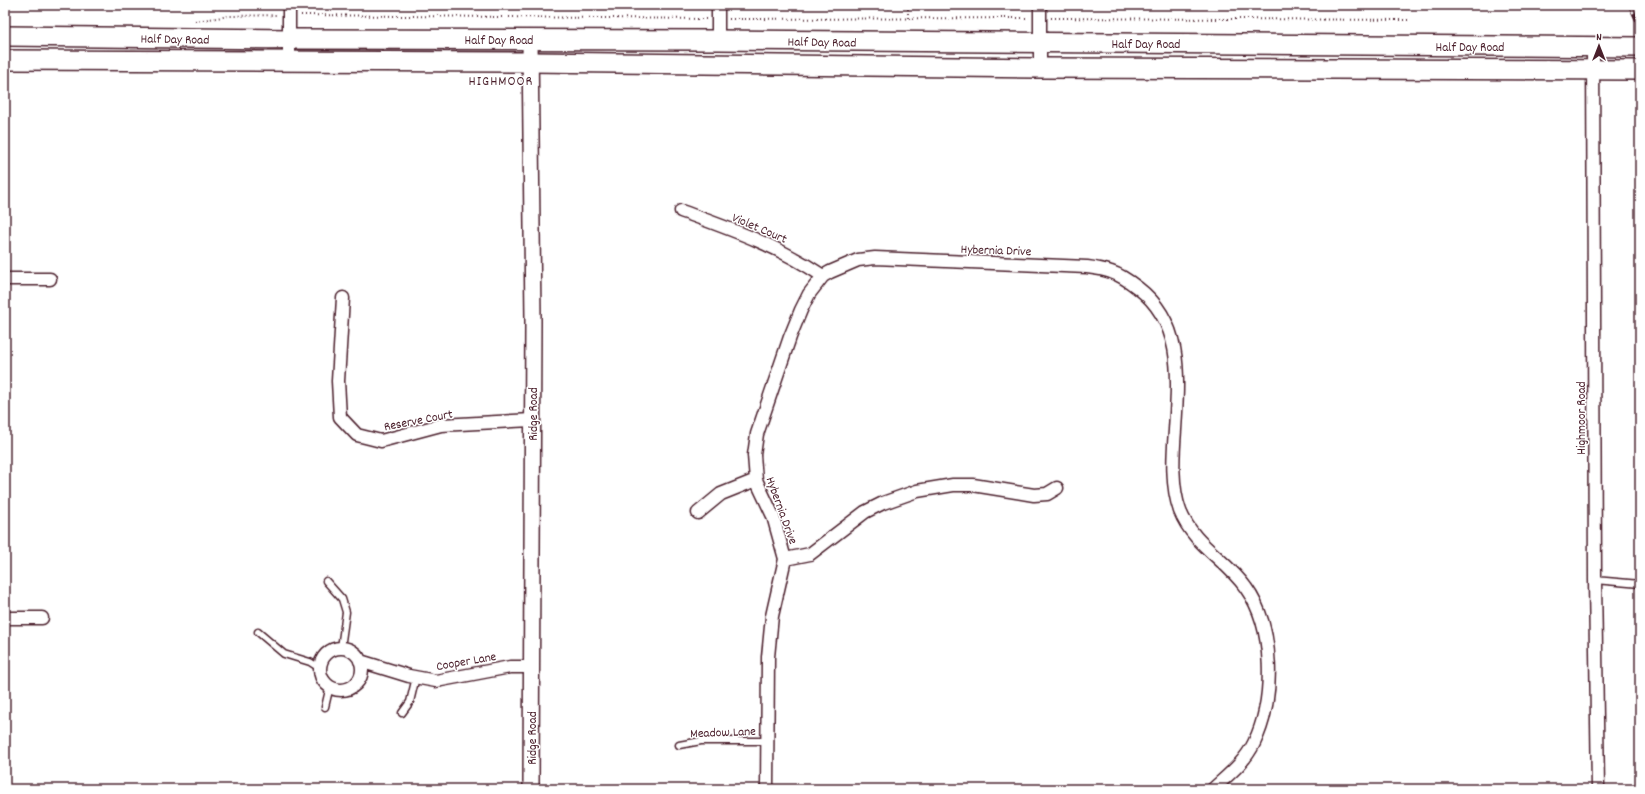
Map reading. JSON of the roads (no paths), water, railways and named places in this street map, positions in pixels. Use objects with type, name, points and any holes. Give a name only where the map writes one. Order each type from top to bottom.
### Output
[{"type":"main road","name":"Half Day Road","points":[[5,36],[1640,47]]},
{"type":"main road","name":"Half Day Road","points":[[5,60],[530,62],[1040,68],[1640,70]]},
{"type":"street","points":[[289,5],[289,62]]},
{"type":"street","points":[[718,5],[718,40]]},
{"type":"street","points":[[1040,5],[1040,68]]},
{"type":"street","name":"Ridge Road","points":[[530,40],[532,420],[531,789]]},
{"type":"street","name":"Highmoor Road","points":[[1593,47],[1595,580],[1598,789]]},
{"type":"street","name":"Violet Court","points":[[681,211],[748,235],[777,248],[823,276]]},
{"type":"street","name":"Hybernia Drive","points":[[767,789],[769,741],[768,657],[772,616],[785,559],[773,516],[756,480],[754,455],[757,434],[801,310],[809,294],[823,276],[858,260],[875,258],[1087,267],[1110,272],[1126,279],[1150,297],[1167,322],[1176,354],[1173,456],[1176,494],[1180,511],[1200,544],[1246,588],[1255,604],[1264,627],[1268,648],[1268,698],[1263,721],[1254,744],[1239,766],[1213,789]]},
{"type":"street","points":[[5,279],[50,279]]},
{"type":"street","name":"Reserve Court","points":[[343,298],[338,381],[340,417],[357,435],[381,441],[441,426],[532,420]]},
{"type":"street","points":[[698,513],[722,494],[756,480]]},
{"type":"street","points":[[785,559],[810,554],[865,512],[883,503],[917,491],[954,485],[973,485],[1034,495],[1047,494],[1057,488]]},
{"type":"street","points":[[5,618],[42,618]]},
{"type":"street","points":[[341,648],[335,649],[324,657],[321,669],[322,676],[330,686],[342,689],[354,685],[361,674],[360,661]]},
{"type":"street","name":"Cooper Lane","points":[[341,648],[353,652],[360,661],[416,677],[436,681],[510,667],[531,667]]},
{"type":"lane","points":[[1595,580],[1640,584]]},
{"type":"lane","points":[[326,581],[342,599],[346,612],[341,648]]},
{"type":"lane","points":[[258,632],[284,654],[310,662],[321,669]]},
{"type":"lane","points":[[402,713],[410,702],[416,677]]},
{"type":"lane","points":[[325,707],[330,686]]},
{"type":"lane","name":"Meadow Lane","points":[[678,745],[701,741],[769,741]]},
{"type":"railway","points":[[1630,5],[1640,26]]},
{"type":"railway","points":[[1637,5],[1640,11]]},
{"type":"district","name":"HIGHMOOR","points":[[501,80]]}]
